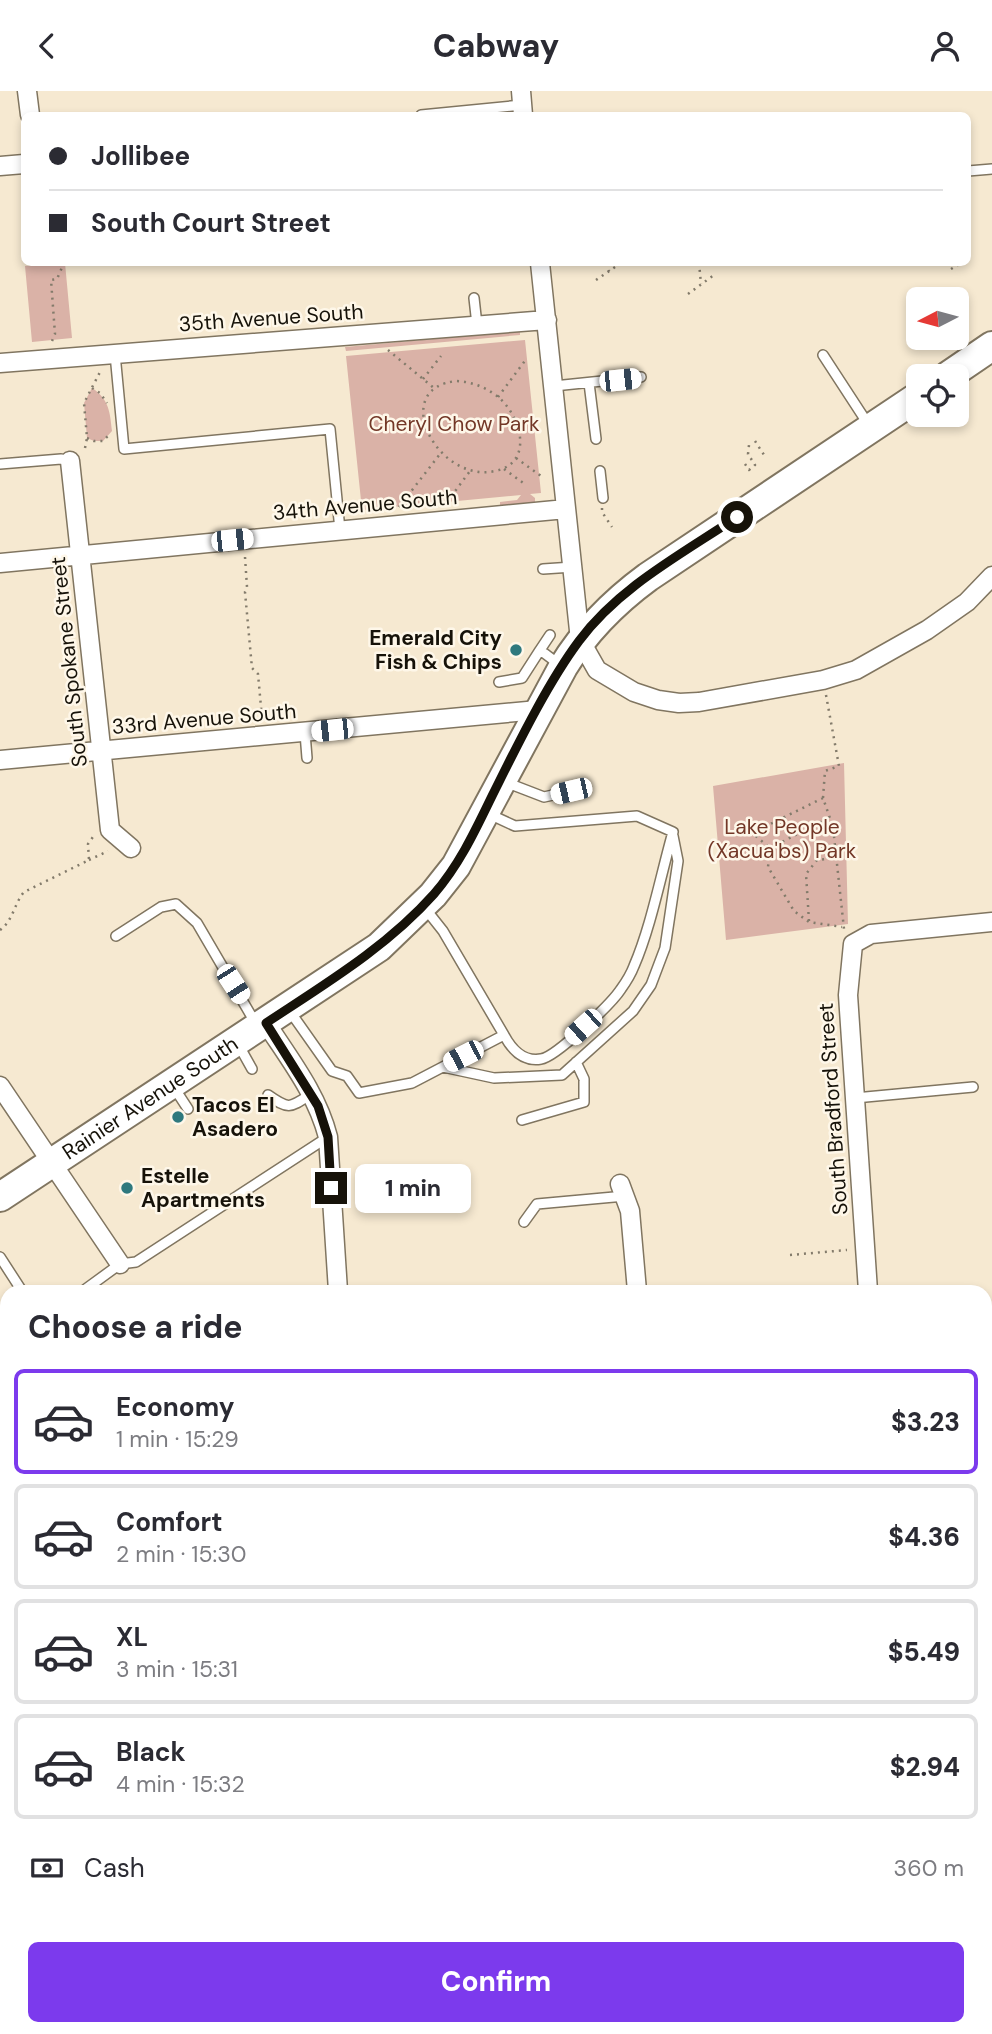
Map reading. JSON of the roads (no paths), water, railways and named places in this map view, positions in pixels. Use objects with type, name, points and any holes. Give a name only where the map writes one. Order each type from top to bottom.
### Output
[{"type":"main road","points":[[966,364],[992,347]]},
{"type":"main road","name":"Rainier Avenue South","points":[[0,1197],[263,1026],[423,905],[456,866],[537,710],[580,640],[619,599],[906,405]]},
{"type":"street","points":[[27,91],[30,112]]},
{"type":"street","points":[[0,166],[21,164]]},
{"type":"street","points":[[540,266],[580,640],[597,670],[634,692],[679,703],[699,702],[824,680],[856,670],[927,630],[967,602],[992,576]]},
{"type":"street","name":"35th Avenue South","points":[[0,363],[547,320]]},
{"type":"street","name":"South Spokane Street","points":[[70,461],[102,751],[120,839]]},
{"type":"street","name":"34th Avenue South","points":[[0,563],[566,509]]},
{"type":"street","points":[[967,602],[992,592]]},
{"type":"street","name":"33rd Avenue South","points":[[0,760],[537,710]]},
{"type":"street","name":"South Bradford Street","points":[[868,1285],[848,995],[853,944],[871,935],[992,922]]},
{"type":"street","points":[[263,1026],[312,1094],[328,1137],[338,1285]]},
{"type":"street","points":[[0,1086],[120,1264]]},
{"type":"street","points":[[623,1190],[630,1211],[636,1285]]},
{"type":"lane","points":[[449,112],[522,104]]},
{"type":"lane","points":[[971,171],[992,169]]},
{"type":"lane","points":[[474,298],[477,325]]},
{"type":"lane","points":[[115,353],[124,449],[330,429],[340,530]]},
{"type":"lane","points":[[823,355],[871,428]]},
{"type":"lane","points":[[554,386],[641,377]]},
{"type":"lane","points":[[589,383],[596,439]]},
{"type":"lane","points":[[0,464],[61,459],[70,461]]},
{"type":"lane","points":[[600,471],[603,498]]},
{"type":"lane","points":[[543,569],[573,567]]},
{"type":"lane","points":[[499,682],[522,678],[550,635]]},
{"type":"lane","points":[[540,650],[563,667]]},
{"type":"lane","points":[[305,733],[307,758]]},
{"type":"lane","points":[[500,781],[544,797],[571,791]]},
{"type":"lane","points":[[485,812],[515,826],[637,816],[673,832]]},
{"type":"lane","points":[[423,905],[443,931],[511,1050],[527,1058],[543,1059],[564,1045],[621,990],[634,965],[673,832]]},
{"type":"lane","points":[[443,1067],[494,1078],[562,1075],[633,1011],[651,985],[665,948],[678,861],[673,832]]},
{"type":"lane","points":[[116,936],[161,907],[176,904],[197,923],[263,1026],[332,1071],[347,1076],[359,1093],[412,1083],[504,1035]]},
{"type":"lane","points":[[252,1069],[263,1026]]},
{"type":"lane","points":[[522,1120],[584,1102],[584,1079],[576,1062]]},
{"type":"lane","points":[[172,1084],[188,1109]]},
{"type":"lane","points":[[855,1098],[973,1087]]},
{"type":"lane","points":[[268,1095],[284,1106],[293,1107],[312,1094]]},
{"type":"lane","points":[[91,1285],[120,1264],[136,1262],[328,1137]]},
{"type":"lane","points":[[524,1222],[537,1204],[623,1190]]},
{"type":"lane","points":[[0,1257],[18,1285]]},
{"type":"place","name":"Emerald City Fish & Chips","points":[[516,650]]},
{"type":"place","name":"Tacos El Asadero","points":[[178,1117]]},
{"type":"place","name":"Estelle Apartments","points":[[127,1188]]},
{"type":"park label","name":"Cheryl Chow Park","points":[[454,424]]},
{"type":"park label","name":"Lake People (Xacua'bs) Park","points":[[782,839]]}]
